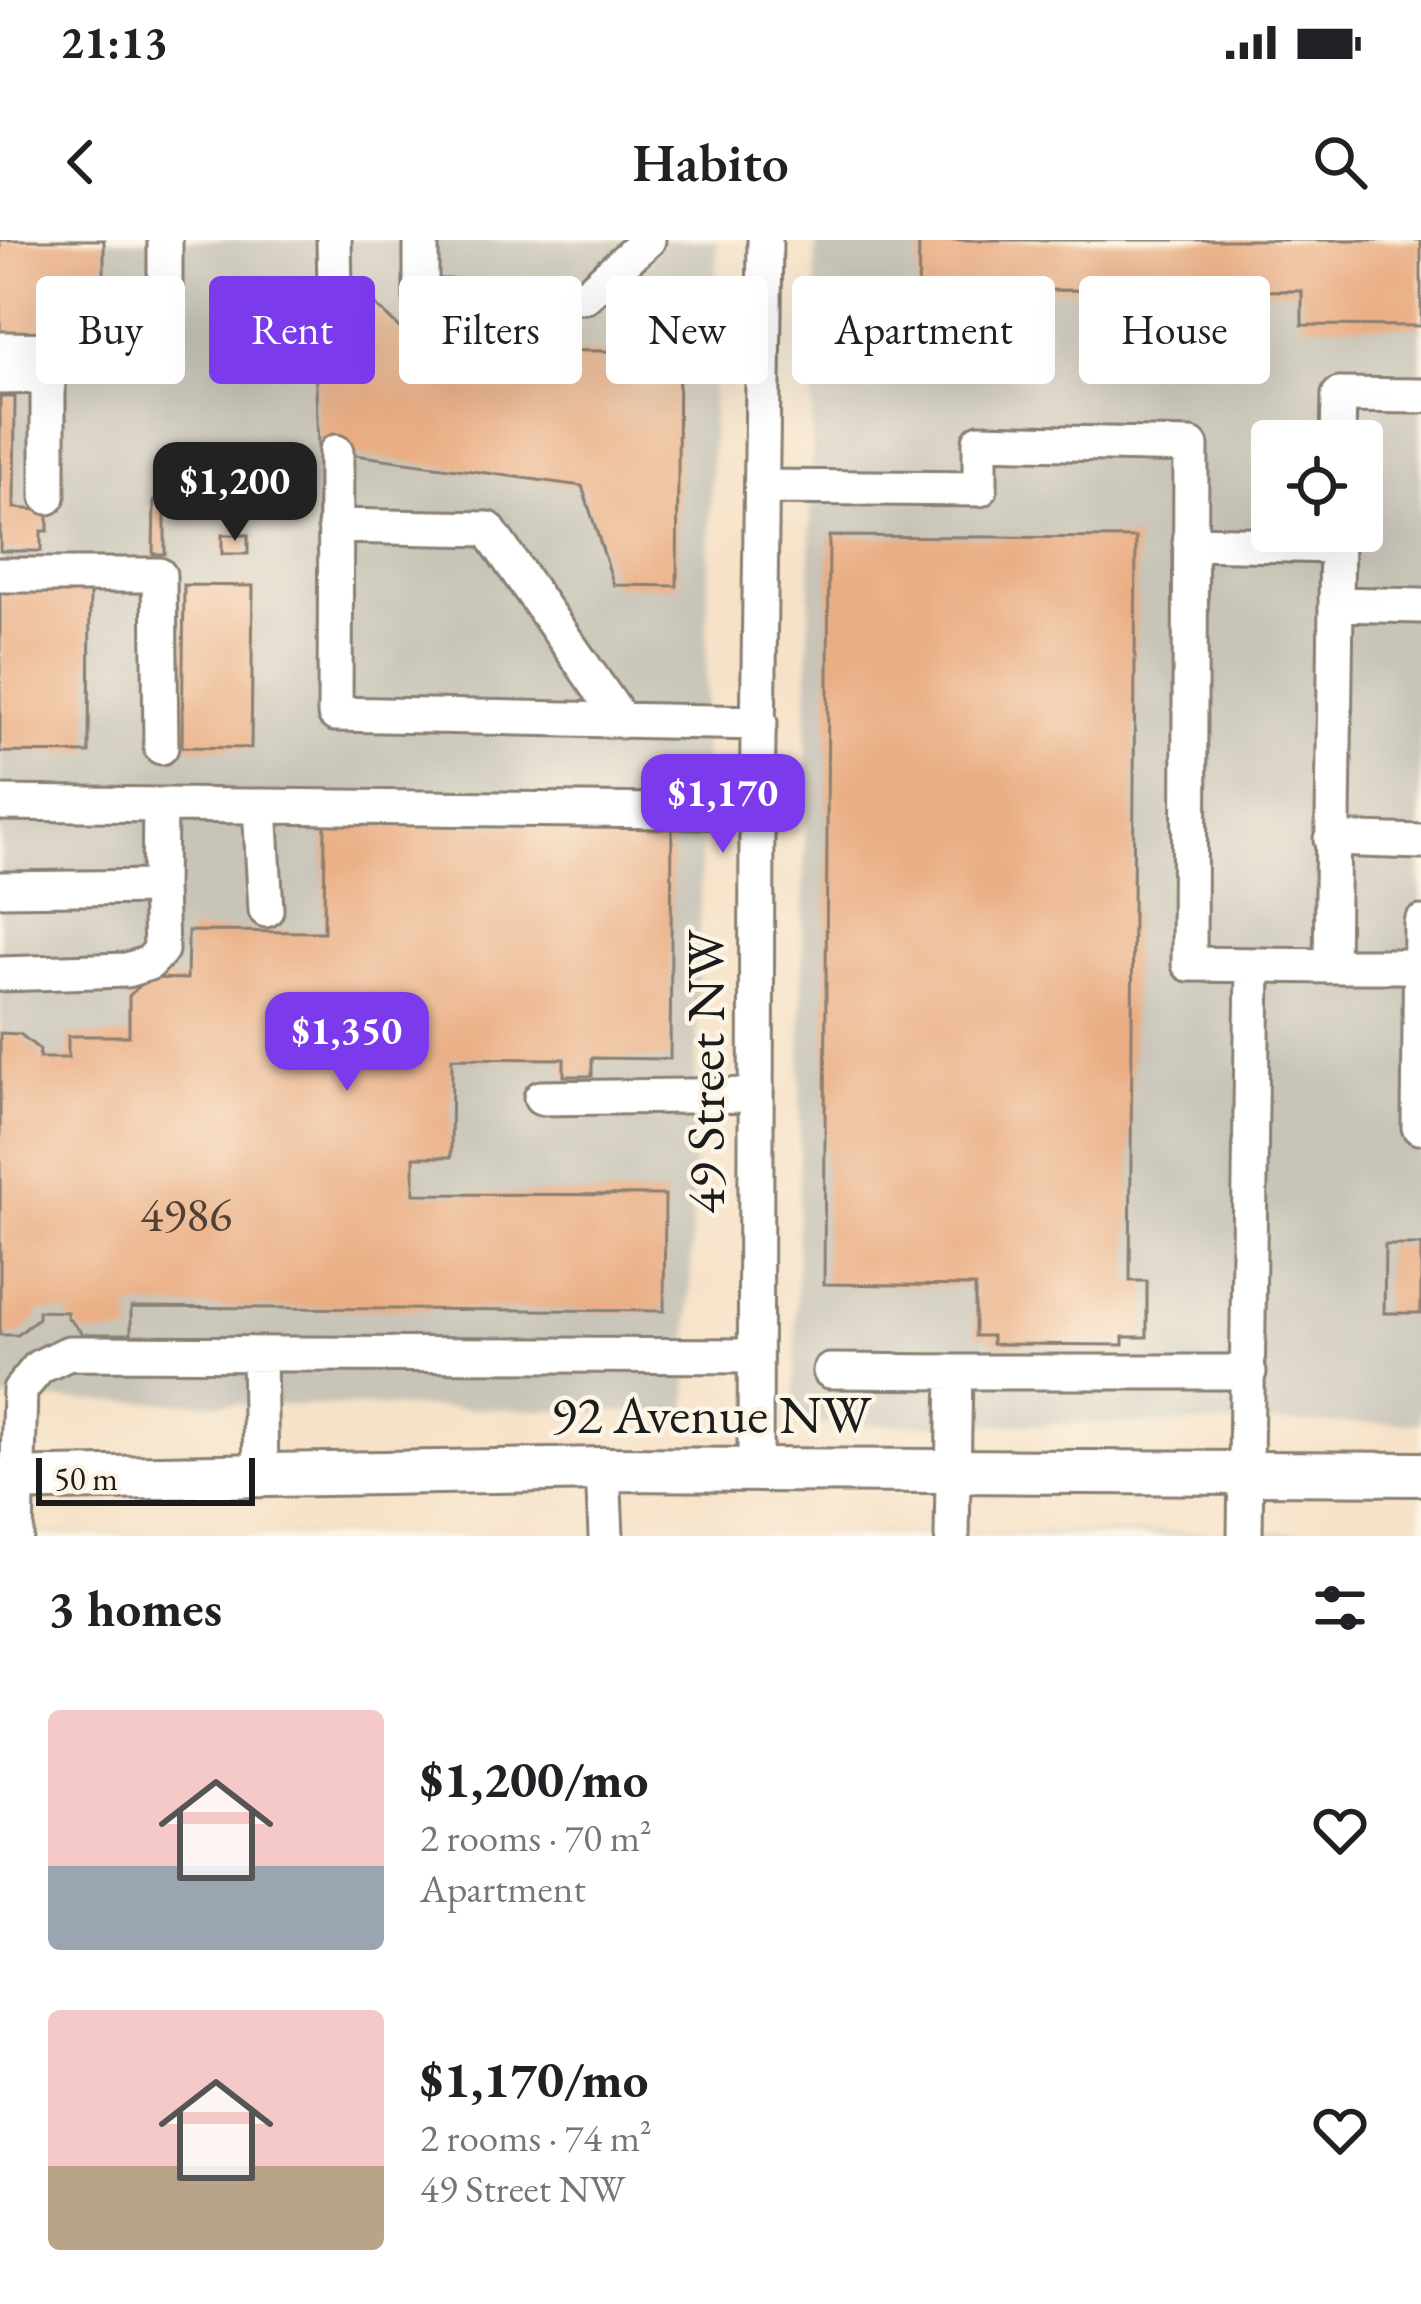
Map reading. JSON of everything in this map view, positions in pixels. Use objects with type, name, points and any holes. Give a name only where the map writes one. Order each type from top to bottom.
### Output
[{"type":"main road","name":"92 Avenue NW","points":[[9,1480],[603,1469],[1421,1474]]},
{"type":"street","points":[[0,349],[165,351],[165,240]]},
{"type":"street","points":[[334,240],[335,276]]},
{"type":"street","points":[[421,240],[421,297],[585,296],[648,240]]},
{"type":"street","name":"49 Street NW","points":[[755,1472],[765,240]]},
{"type":"street","points":[[0,376],[48,376],[48,497]]},
{"type":"street","points":[[1339,420],[1339,395],[1421,396]]},
{"type":"street","points":[[763,487],[980,489],[980,441],[1191,446],[1189,964],[1420,966]]},
{"type":"street","points":[[335,452],[335,715],[760,723]]},
{"type":"street","points":[[335,526],[488,529],[622,721]]},
{"type":"street","points":[[1190,543],[1251,541]]},
{"type":"street","points":[[1330,966],[1337,552]]},
{"type":"street","points":[[0,574],[159,575],[161,747]]},
{"type":"street","points":[[1336,604],[1421,606]]},
{"type":"street","points":[[0,803],[757,812]]},
{"type":"street","points":[[0,974],[127,970],[149,963],[161,950],[160,805]]},
{"type":"street","points":[[260,806],[266,910]]},
{"type":"street","points":[[1331,839],[1421,842]]},
{"type":"street","points":[[0,889],[159,887]]},
{"type":"street","points":[[1419,1127],[1421,923]]},
{"type":"street","points":[[1245,1536],[1252,966]]},
{"type":"street","points":[[541,1098],[756,1095]]},
{"type":"street","points":[[16,1536],[9,1480],[20,1390],[39,1367],[70,1353],[755,1356]]},
{"type":"street","points":[[259,1354],[260,1475]]},
{"type":"street","points":[[830,1371],[1250,1372]]},
{"type":"street","points":[[952,1536],[955,1372]]},
{"type":"street","points":[[603,1469],[606,1536]]},
{"type":"shaded area","points":[[0,240],[717,240],[716,276],[606,276],[606,384],[713,384],[687,1413],[0,1399]]},
{"type":"shaded area","points":[[816,240],[1421,240],[1421,1423],[794,1425],[813,384],[1055,384],[1055,276],[815,276]]},
{"type":"shaded area","points":[[1421,1531],[1421,1536],[713,1535]]},
{"type":"shaded area","points":[[0,1532],[713,1535],[713,1536],[0,1536]]},
{"type":"building","points":[[0,240],[104,240],[104,276],[36,276],[36,338],[0,338]]},
{"type":"building","points":[[919,240],[1421,240],[1421,326],[1302,325],[1302,291],[1270,291],[1270,276],[1079,276],[1079,290],[1055,290],[1055,276],[918,276]]},
{"type":"building","points":[[375,304],[399,328],[399,384],[582,384],[582,351],[606,351],[606,384],[679,384],[677,586],[614,585],[582,486],[318,450],[316,384],[375,384]]},
{"type":"building","points":[[0,397],[15,397],[14,508],[48,511],[41,551],[0,551]]},
{"type":"building","points":[[154,501],[165,501],[165,554],[153,554]]},
{"type":"building","points":[[222,535],[248,535],[248,554],[222,554]]},
{"type":"building","points":[[829,536],[1136,538],[1130,1281],[1147,1281],[1147,1337],[1123,1337],[1123,1345],[992,1344],[992,1336],[975,1336],[975,1286],[824,1284]]},
{"type":"building","points":[[0,582],[90,583],[89,753],[0,752]]},
{"type":"building","points":[[184,585],[253,586],[251,748],[182,747]]},
{"type":"building","points":[[325,824],[672,827],[670,1059],[592,1058],[592,1076],[564,1076],[564,1059],[452,1058],[451,1157],[414,1157],[414,1194],[665,1195],[664,1311],[131,1307],[131,1334],[83,1334],[67,1312],[38,1311],[38,1318],[18,1335],[0,1335],[0,1033],[20,1034],[40,1050],[39,1058],[68,1058],[68,1036],[129,1036],[129,996],[147,978],[187,979],[188,931],[324,932]]},
{"type":"building","points":[[1385,1245],[1421,1245],[1421,1313],[1384,1313]]}]
